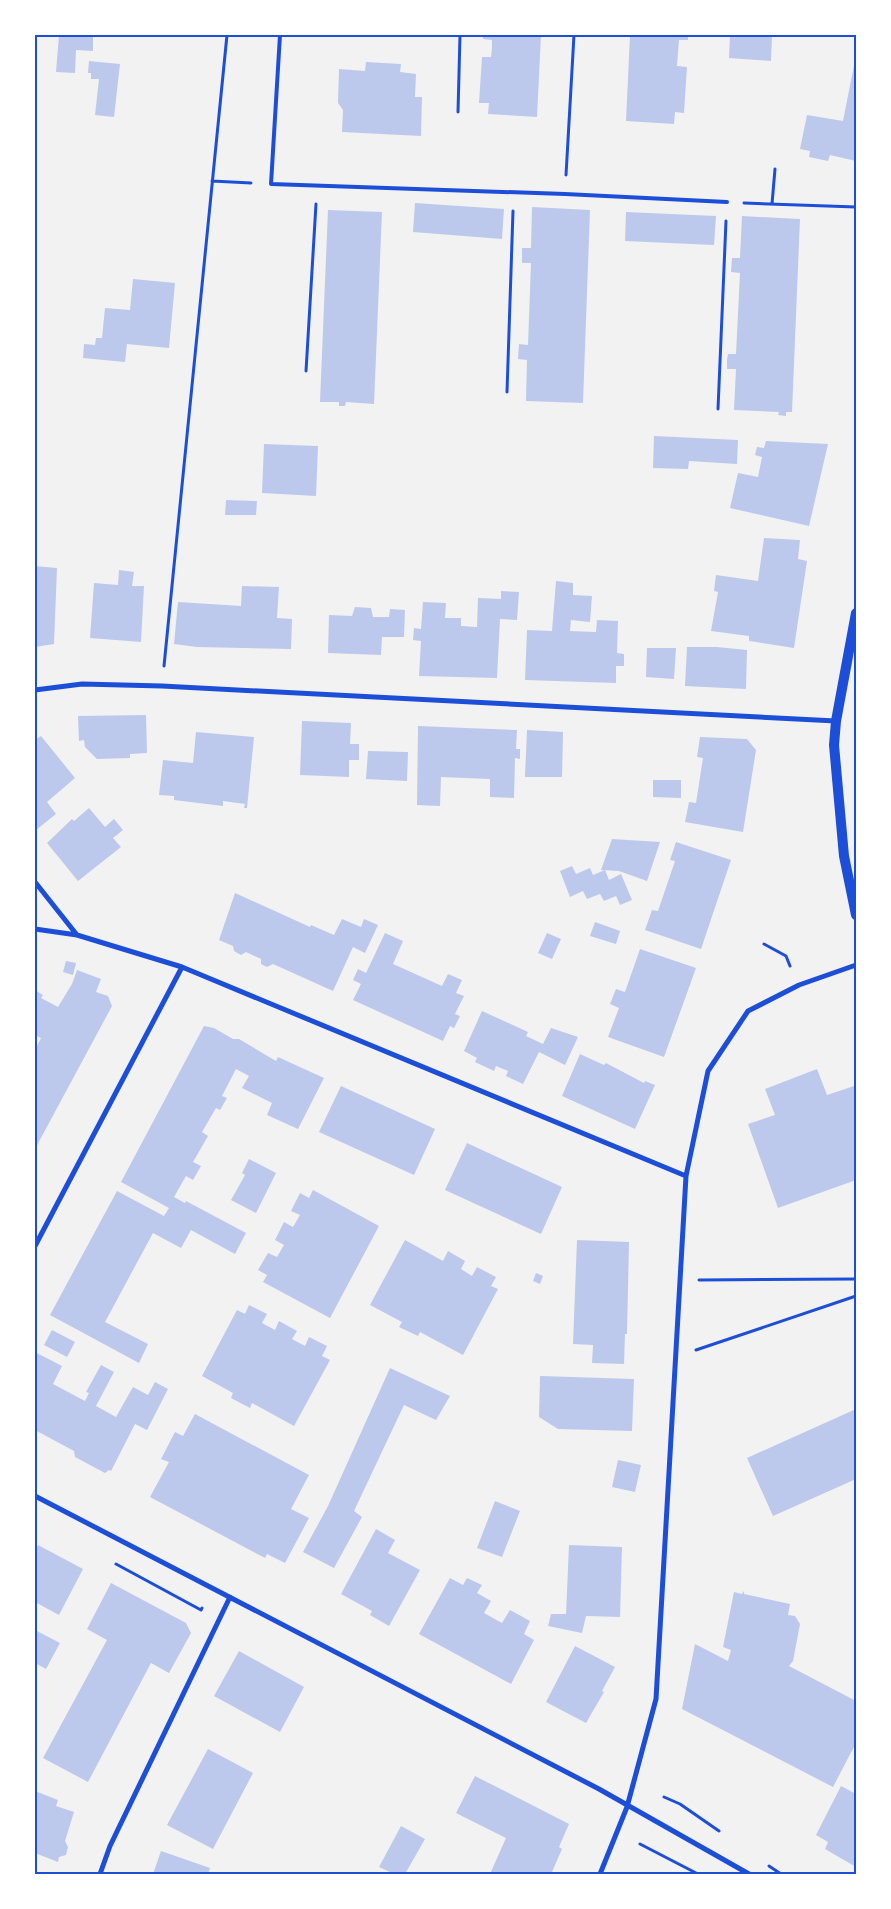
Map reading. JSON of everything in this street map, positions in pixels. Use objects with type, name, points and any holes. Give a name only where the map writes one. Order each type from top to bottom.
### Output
[{"type":"main road","points":[[856,612],[836,721],[834,745],[842,834],[856,915]]},
{"type":"street","points":[[35,690],[82,684],[162,686],[836,721]]},
{"type":"street","points":[[35,882],[77,935]]},
{"type":"street","points":[[35,929],[77,935],[182,967],[686,1176]]},
{"type":"street","points":[[600,1874],[627,1807],[656,1699],[686,1176],[708,1072],[748,1011],[799,985],[856,964]]},
{"type":"street","points":[[35,1246],[182,967]]},
{"type":"street","points":[[35,1496],[599,1789],[627,1807],[749,1874]]},
{"type":"street","points":[[100,1874],[110,1846],[230,1597]]},
{"type":"lane","points":[[280,35],[271,184],[565,194],[727,202]]},
{"type":"path","points":[[162,686],[226,35]]},
{"type":"path","points":[[458,112],[460,35]]},
{"type":"path","points":[[565,194],[574,35]]},
{"type":"path","points":[[772,204],[775,169]]},
{"type":"path","points":[[212,181],[271,184]]},
{"type":"path","points":[[306,371],[317,186]]},
{"type":"path","points":[[507,392],[514,193]]},
{"type":"path","points":[[718,409],[727,202],[856,207]]},
{"type":"path","points":[[764,944],[786,956],[799,985]]},
{"type":"path","points":[[681,1280],[856,1279]]},
{"type":"path","points":[[677,1356],[856,1296]]},
{"type":"path","points":[[640,1844],[698,1874]]},
{"type":"building","points":[[59,35],[93,35],[93,51],[76,50],[75,73],[56,72]]},
{"type":"building","points":[[483,35],[541,35],[537,117],[488,114],[489,103],[479,103],[482,57],[491,57],[492,48],[492,40],[483,39]]},
{"type":"building","points":[[630,35],[688,35],[688,40],[679,40],[677,66],[687,67],[684,113],[675,112],[674,124],[626,121]]},
{"type":"building","points":[[730,35],[772,35],[771,61],[729,58]]},
{"type":"building","points":[[855,60],[856,161],[830,155],[828,161],[809,157],[810,151],[800,149],[807,115],[843,121]]},
{"type":"building","points":[[89,61],[120,64],[114,117],[95,115],[99,79],[91,79],[91,73],[88,73]]},
{"type":"building","points":[[366,62],[401,64],[400,72],[416,74],[415,97],[422,97],[421,136],[342,132],[343,110],[338,103],[339,69],[365,71]]},
{"type":"building","points":[[415,203],[504,209],[502,239],[413,232]]},
{"type":"building","points":[[532,207],[590,210],[583,403],[526,401],[527,360],[518,359],[519,344],[528,345],[531,263],[522,263],[522,248],[531,248]]},
{"type":"building","points":[[328,210],[382,212],[374,404],[346,402],[345,406],[339,406],[339,402],[320,402]]},
{"type":"building","points":[[626,212],[716,216],[714,245],[625,241]]},
{"type":"building","points":[[742,216],[800,219],[792,412],[786,412],[786,416],[778,415],[779,412],[734,410],[736,369],[727,369],[727,360],[728,354],[736,354],[740,273],[731,272],[732,258],[740,258]]},
{"type":"building","points":[[133,279],[175,283],[169,348],[127,344],[125,362],[83,358],[84,344],[95,345],[96,338],[102,338],[105,308],[130,310]]},
{"type":"building","points":[[654,436],[738,440],[737,464],[689,461],[688,469],[653,468]]},
{"type":"building","points":[[766,441],[828,444],[809,526],[730,508],[738,473],[758,477],[762,457],[755,455],[757,447],[764,448]]},
{"type":"building","points":[[264,444],[318,446],[316,496],[262,493]]},
{"type":"building","points":[[226,500],[257,501],[256,515],[225,515]]},
{"type":"building","points":[[764,538],[800,540],[798,559],[807,561],[794,648],[749,641],[749,636],[711,631],[718,592],[714,591],[716,575],[758,581]]},
{"type":"building","points":[[35,566],[57,568],[54,644],[35,647]]},
{"type":"building","points":[[119,570],[134,572],[132,586],[144,586],[141,642],[90,638],[94,583],[118,585]]},
{"type":"building","points":[[556,581],[573,583],[573,595],[592,596],[590,622],[571,620],[570,631],[596,632],[597,620],[618,621],[617,653],[624,654],[624,666],[616,666],[616,683],[525,680],[527,630],[552,631]]},
{"type":"building","points":[[242,586],[279,587],[277,618],[292,619],[291,649],[197,647],[174,644],[178,602],[241,606]]},
{"type":"building","points":[[501,591],[519,592],[517,620],[500,619],[497,678],[419,676],[421,641],[413,640],[414,628],[421,629],[423,602],[446,603],[445,618],[461,618],[461,626],[477,627],[478,598],[501,599]]},
{"type":"building","points":[[355,607],[371,608],[373,617],[389,617],[390,609],[405,610],[404,637],[382,637],[381,655],[328,653],[329,615],[352,616]]},
{"type":"building","points":[[687,647],[747,650],[746,689],[685,686]]},
{"type":"building","points":[[647,648],[676,648],[674,679],[646,677]]},
{"type":"building","points":[[146,715],[147,753],[130,754],[130,758],[97,759],[85,747],[84,740],[79,741],[78,716]]},
{"type":"building","points":[[302,721],[351,723],[350,744],[359,744],[359,760],[349,760],[349,777],[300,775]]},
{"type":"building","points":[[418,726],[517,730],[516,749],[520,749],[520,759],[515,758],[514,798],[490,797],[490,779],[441,777],[440,806],[417,805]]},
{"type":"building","points":[[527,730],[563,732],[562,777],[525,777]]},
{"type":"building","points":[[196,732],[254,737],[247,808],[244,808],[245,804],[223,801],[223,806],[174,800],[174,796],[159,795],[163,760],[193,763]]},
{"type":"building","points":[[41,736],[75,778],[47,802],[56,814],[36,830],[35,740]]},
{"type":"building","points":[[700,737],[747,739],[756,750],[743,832],[685,822],[689,802],[696,803],[703,758],[697,757]]},
{"type":"building","points":[[368,751],[408,752],[407,781],[366,779]]},
{"type":"building","points":[[653,780],[681,780],[681,798],[653,797]]},
{"type":"building","points":[[89,808],[105,827],[114,819],[123,830],[113,838],[121,847],[78,881],[47,843],[72,819],[74,821]]},
{"type":"building","points":[[612,839],[660,842],[647,881],[619,871],[601,870]]},
{"type":"building","points":[[676,842],[731,860],[701,949],[645,930],[652,910],[658,911],[675,861],[670,860]]},
{"type":"building","points":[[572,866],[576,874],[590,868],[593,875],[605,870],[609,880],[621,874],[632,900],[620,905],[616,896],[604,901],[600,894],[587,899],[583,891],[570,897],[560,871]]},
{"type":"building","points":[[235,893],[310,927],[311,925],[334,935],[342,919],[361,927],[364,919],[378,925],[365,953],[353,947],[333,991],[273,964],[267,967],[261,964],[261,959],[246,952],[241,955],[234,951],[233,946],[219,940]]},
{"type":"building","points":[[595,922],[620,931],[616,944],[590,936]]},
{"type":"building","points":[[385,933],[403,941],[393,964],[442,986],[448,974],[462,980],[456,993],[464,996],[455,1014],[460,1016],[454,1028],[450,1026],[443,1041],[353,1000],[361,984],[353,980],[358,969],[366,973]]},
{"type":"building","points":[[547,933],[561,939],[552,959],[538,953]]},
{"type":"building","points":[[640,949],[696,968],[664,1057],[608,1037],[619,1008],[610,1004],[616,989],[625,992]]},
{"type":"building","points":[[66,961],[76,963],[73,975],[63,972]]},
{"type":"building","points":[[77,970],[101,979],[96,992],[108,996],[112,1006],[35,1149],[35,1050],[41,1038],[35,1035],[35,990],[43,995],[41,998],[58,1007],[72,984]]},
{"type":"building","points":[[482,1011],[528,1032],[526,1036],[543,1044],[551,1028],[578,1037],[565,1065],[539,1052],[523,1084],[506,1076],[508,1071],[496,1066],[494,1071],[475,1062],[477,1058],[464,1051]]},
{"type":"building","points":[[204,1026],[214,1028],[233,1039],[239,1039],[276,1061],[278,1057],[324,1078],[298,1129],[267,1115],[272,1103],[242,1088],[249,1076],[236,1069],[222,1096],[227,1098],[220,1110],[216,1108],[202,1132],[208,1136],[193,1162],[201,1166],[193,1180],[186,1176],[174,1197],[185,1203],[186,1201],[246,1233],[235,1254],[191,1230],[181,1248],[153,1233],[105,1322],[148,1344],[139,1363],[50,1315],[117,1191],[164,1216],[169,1208],[121,1182]]},
{"type":"building","points":[[580,1054],[604,1065],[606,1063],[644,1083],[645,1081],[655,1085],[635,1129],[562,1096]]},
{"type":"building","points":[[817,1069],[827,1095],[854,1086],[856,1091],[856,1180],[778,1208],[748,1124],[775,1115],[765,1089]]},
{"type":"building","points":[[341,1086],[435,1129],[414,1175],[319,1132]]},
{"type":"building","points":[[467,1143],[562,1187],[541,1234],[445,1190]]},
{"type":"building","points":[[249,1159],[276,1173],[256,1213],[231,1200],[245,1175],[242,1173]]},
{"type":"building","points":[[313,1190],[379,1226],[330,1318],[263,1282],[267,1275],[258,1270],[268,1253],[277,1257],[284,1245],[275,1240],[284,1222],[293,1227],[300,1215],[291,1211],[300,1193],[309,1198]]},
{"type":"building","points":[[405,1240],[443,1261],[448,1251],[465,1261],[461,1269],[472,1276],[477,1267],[496,1277],[491,1286],[498,1289],[463,1355],[420,1332],[418,1336],[399,1327],[402,1322],[370,1305]]},
{"type":"building","points":[[577,1240],[629,1242],[627,1334],[625,1334],[624,1364],[592,1363],[593,1345],[573,1344]]},
{"type":"building","points":[[536,1273],[543,1276],[540,1284],[533,1281]]},
{"type":"building","points":[[249,1305],[267,1314],[262,1323],[275,1330],[279,1321],[297,1331],[292,1339],[305,1346],[309,1337],[327,1346],[322,1356],[330,1360],[294,1426],[252,1403],[250,1408],[231,1398],[233,1393],[202,1376],[237,1310],[245,1314]]},
{"type":"building","points":[[52,1330],[75,1342],[67,1357],[44,1345]]},
{"type":"building","points":[[35,1352],[62,1366],[53,1384],[85,1401],[89,1393],[86,1392],[101,1365],[114,1372],[96,1406],[116,1417],[133,1387],[148,1395],[155,1382],[168,1389],[147,1430],[135,1424],[111,1471],[109,1470],[105,1473],[75,1457],[74,1451],[35,1430]]},
{"type":"building","points":[[390,1368],[450,1396],[436,1420],[404,1405],[354,1511],[362,1517],[334,1568],[303,1552],[328,1506]]},
{"type":"building","points":[[540,1376],[634,1379],[632,1431],[558,1429],[539,1417]]},
{"type":"building","points":[[856,1409],[856,1479],[773,1516],[747,1458]]},
{"type":"building","points":[[195,1414],[309,1475],[291,1509],[309,1518],[285,1563],[267,1554],[265,1558],[150,1497],[169,1462],[161,1459],[175,1432],[183,1436]]},
{"type":"building","points":[[618,1460],[641,1465],[635,1492],[612,1487]]},
{"type":"building","points":[[495,1501],[520,1511],[502,1557],[477,1548]]},
{"type":"building","points":[[376,1529],[395,1540],[388,1553],[420,1570],[389,1626],[370,1615],[372,1611],[341,1594]]},
{"type":"building","points":[[38,1545],[83,1569],[59,1615],[35,1602],[35,1551]]},
{"type":"building","points":[[569,1545],[622,1547],[620,1617],[586,1616],[582,1633],[548,1626],[551,1614],[566,1614]]},
{"type":"building","points":[[450,1578],[463,1585],[467,1578],[482,1585],[477,1593],[491,1601],[484,1613],[502,1623],[510,1610],[530,1621],[524,1634],[534,1640],[511,1684],[419,1634]]},
{"type":"building","points":[[111,1583],[186,1623],[191,1633],[169,1673],[151,1663],[88,1782],[43,1758],[107,1640],[87,1629]]},
{"type":"building","points":[[744,1591],[744,1594],[790,1604],[788,1615],[795,1616],[800,1624],[793,1661],[789,1666],[856,1701],[856,1743],[833,1787],[682,1709],[695,1644],[728,1661],[731,1650],[723,1647],[734,1592],[742,1594]]},
{"type":"building","points":[[35,1630],[60,1643],[46,1669],[35,1663]]},
{"type":"building","points":[[575,1646],[615,1667],[602,1691],[604,1692],[586,1723],[546,1702]]},
{"type":"building","points":[[239,1651],[304,1687],[280,1732],[214,1696]]},
{"type":"building","points":[[208,1749],[253,1773],[213,1849],[167,1825]]},
{"type":"building","points":[[475,1776],[569,1824],[559,1847],[562,1849],[552,1872],[490,1874],[506,1838],[456,1813]]},
{"type":"building","points":[[841,1786],[856,1794],[856,1867],[825,1849],[828,1842],[816,1835]]},
{"type":"building","points":[[35,1791],[58,1800],[56,1806],[74,1812],[65,1841],[68,1847],[66,1855],[59,1857],[58,1862],[35,1853]]},
{"type":"building","points":[[401,1826],[425,1839],[405,1874],[394,1874],[379,1867]]},
{"type":"building","points":[[161,1851],[210,1868],[208,1874],[153,1874]]}]
